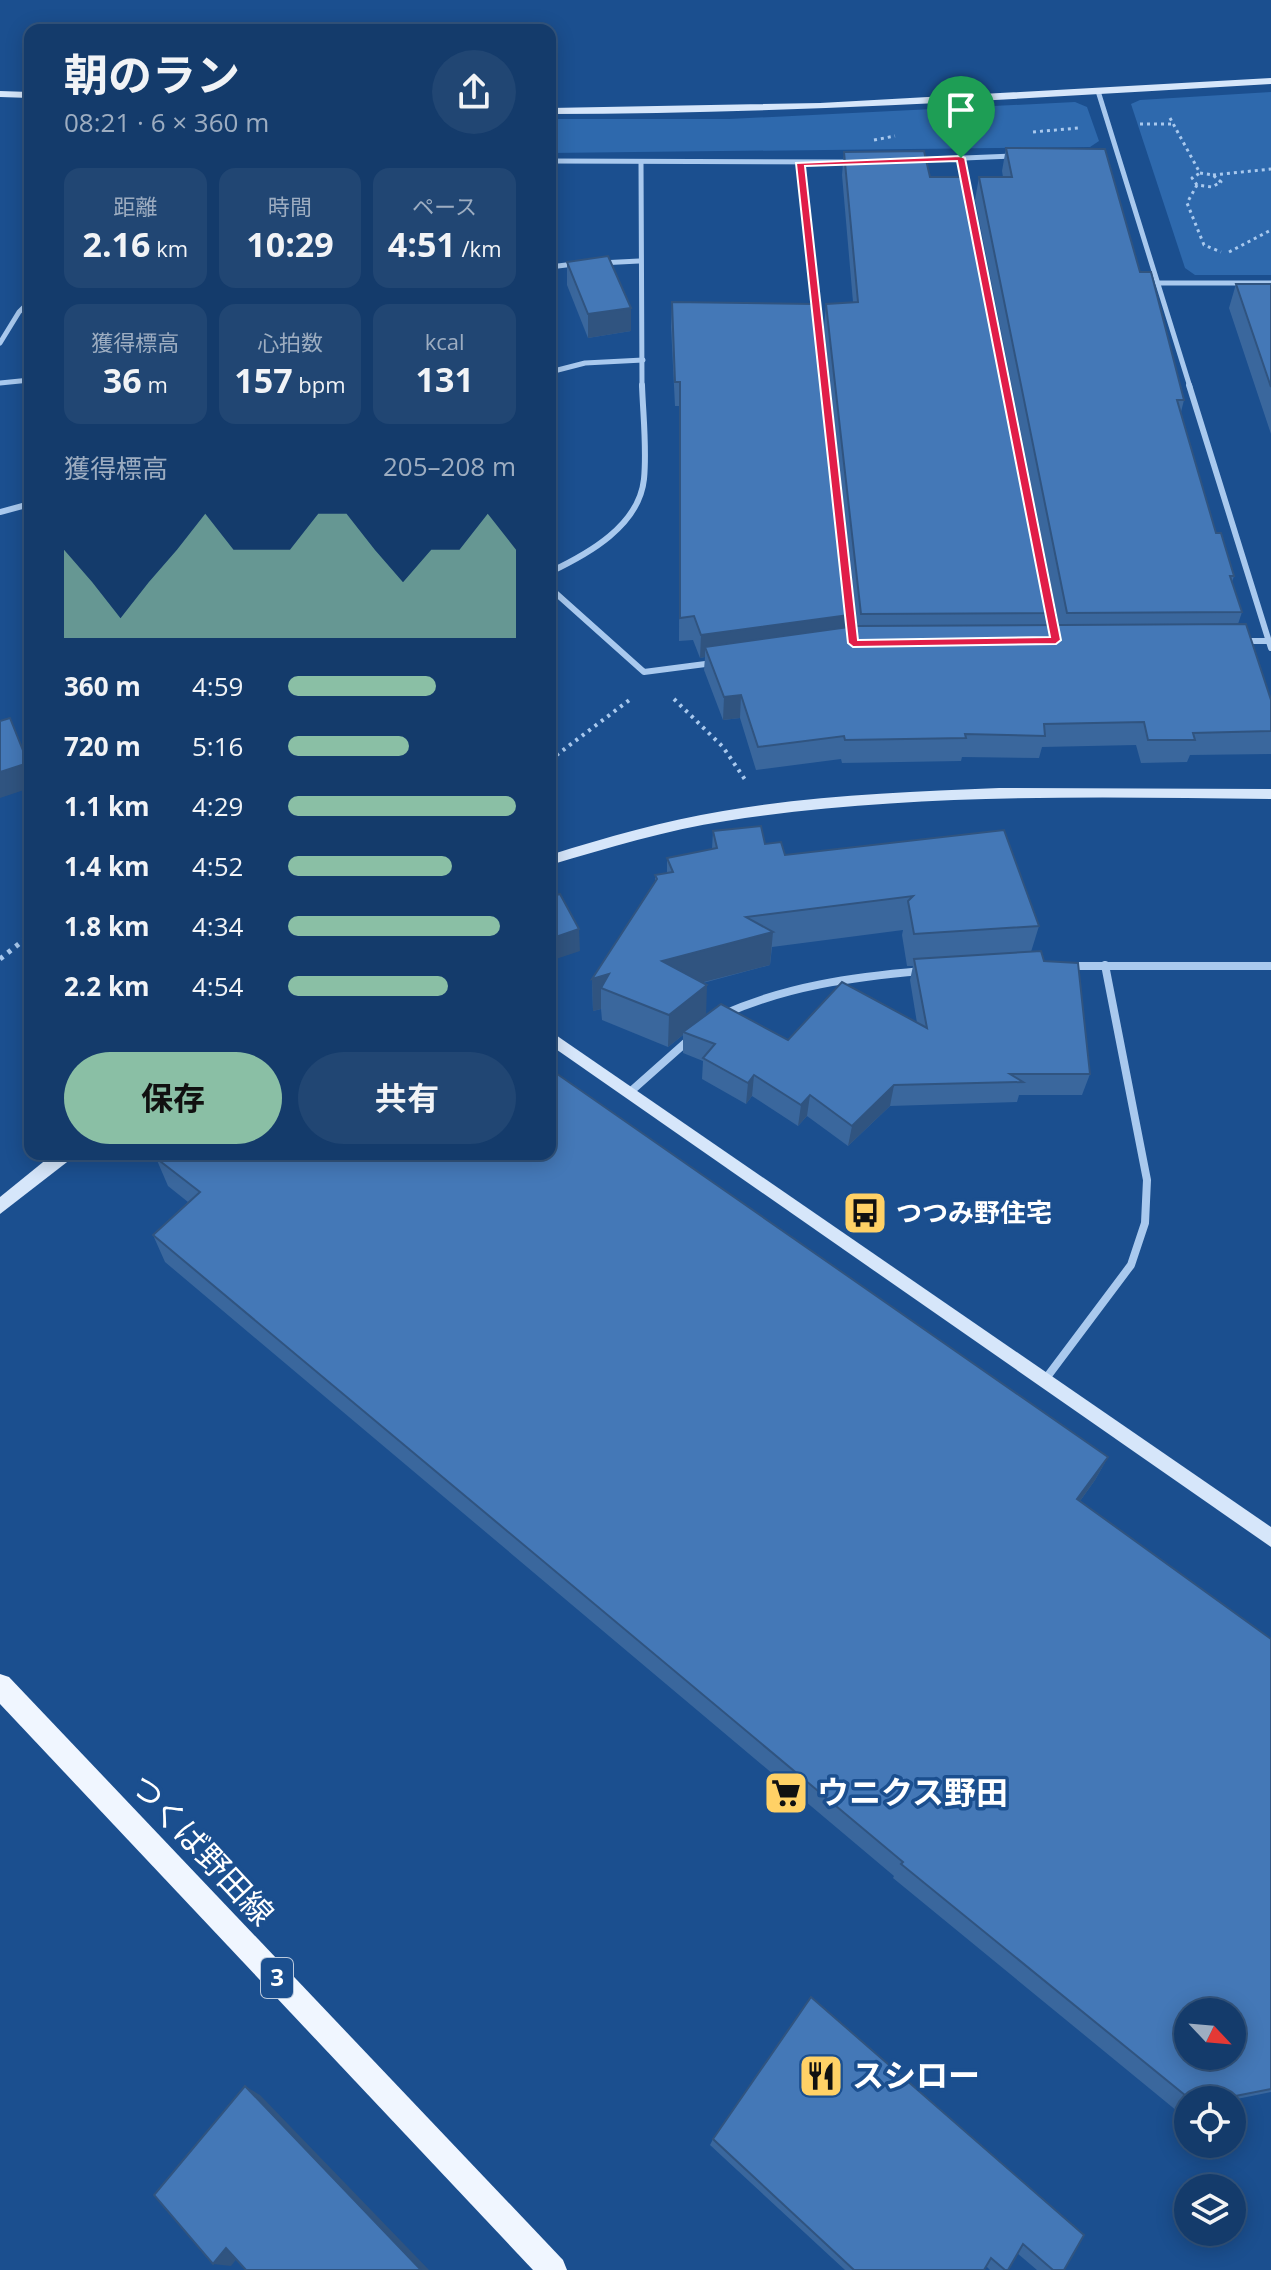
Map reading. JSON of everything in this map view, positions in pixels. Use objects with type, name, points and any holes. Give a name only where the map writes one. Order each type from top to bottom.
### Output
[{"type":"main road","name":"つくば野田線","points":[[0,1686],[553,2270]]},
{"type":"street","points":[[556,111],[651,112],[1271,81]]},
{"type":"street","points":[[1098,91],[1270,645],[1238,641]]},
{"type":"street","points":[[0,94],[24,95]]},
{"type":"street","points":[[1101,152],[1117,152]]},
{"type":"street","points":[[903,160],[1023,156]]},
{"type":"street","points":[[961,158],[967,189]]},
{"type":"street","points":[[556,161],[859,162]]},
{"type":"street","points":[[556,569],[582,558],[600,545],[632,511],[644,481],[639,261],[641,162]]},
{"type":"street","points":[[800,163],[853,643]]},
{"type":"street","points":[[593,263],[639,261]]},
{"type":"street","points":[[556,266],[578,264]]},
{"type":"street","points":[[1158,283],[1271,283]]},
{"type":"street","points":[[0,343],[24,307]]},
{"type":"street","points":[[556,370],[585,363],[643,360]]},
{"type":"street","points":[[0,383],[24,381]]},
{"type":"street","points":[[0,512],[24,506]]},
{"type":"street","points":[[556,593],[644,672],[720,662]]},
{"type":"street","points":[[556,858],[679,825],[758,812],[943,794],[1271,794]]},
{"type":"street","points":[[1044,1381],[1131,1265],[1145,1223],[1147,1180],[1105,965]]},
{"type":"street","points":[[1063,966],[1271,966]]},
{"type":"street","points":[[715,1018],[782,992],[838,981],[932,970]]},
{"type":"street","points":[[630,1092],[669,1055],[704,1028]]},
{"type":"street","points":[[556,1041],[1271,1538]]},
{"type":"street","points":[[0,1207],[58,1160]]},
{"type":"path","points":[[1129,124],[1171,124]]},
{"type":"path","points":[[1197,185],[1192,178],[1195,175],[1271,169]]},
{"type":"path","points":[[1197,185],[1218,186],[1221,182],[1213,175]]},
{"type":"path","points":[[1197,185],[1187,203],[1204,245],[1225,254]]},
{"type":"path","points":[[1211,259],[1271,230]]},
{"type":"path","points":[[644,672],[654,681],[653,692]]},
{"type":"path","points":[[556,755],[641,691],[666,692],[738,766],[758,812]]},
{"type":"path","points":[[0,959],[24,940]]},
{"type":"shaded area","points":[[1271,92],[1271,275],[1195,275],[1185,268],[1131,104],[1140,100]]},
{"type":"shaded area","points":[[1075,102],[1087,107],[1099,141],[1090,147],[556,153],[556,119],[729,119]]},
{"type":"building","points":[[1006,148],[1105,149],[1140,272],[1151,272],[1184,400],[1177,400],[1216,533],[1221,533],[1242,612],[1067,613],[979,177],[1012,177]]},
{"type":"building","points":[[924,151],[930,177],[967,177],[1055,613],[861,614],[826,304],[858,302],[844,152]]},
{"type":"building","points":[[608,256],[631,308],[588,314],[567,262]]},
{"type":"building","points":[[1236,284],[1271,284],[1271,387]]},
{"type":"building","points":[[672,302],[815,304],[849,615],[701,635],[694,616],[680,618],[680,382],[675,382]]},
{"type":"building","points":[[1246,624],[1271,700],[1271,731],[1193,733],[1195,740],[1148,740],[1144,722],[1044,724],[1045,736],[965,734],[966,738],[845,740],[844,736],[758,747],[741,695],[724,697],[705,647],[856,626]]},
{"type":"building","points":[[10,718],[24,753],[24,764],[0,772],[0,721]]},
{"type":"building","points":[[761,826],[765,844],[781,842],[785,855],[1004,830],[1039,926],[914,934],[908,901],[913,896],[746,917],[773,932],[662,961],[707,985],[669,1015],[601,988],[609,974],[592,979],[657,879],[655,875],[673,872],[667,858],[717,848],[713,831]]},
{"type":"building","points":[[560,894],[579,929],[556,937],[556,895]]},
{"type":"building","points":[[1041,951],[1044,961],[1078,963],[1090,1074],[1010,1074],[1023,1082],[894,1085],[852,1126],[810,1095],[801,1105],[754,1075],[748,1083],[703,1058],[715,1044],[683,1032],[721,1004],[788,1040],[842,982],[927,1028],[914,959]]},
{"type":"building","points":[[556,1073],[1108,1457],[1077,1499],[1271,1639],[1271,2089],[1246,2094],[1246,2086],[1174,2086],[901,1864],[903,1862],[153,1235],[200,1192],[159,1160],[556,1160]]},
{"type":"building","name":"スシロー","points":[[811,1997],[1084,2235],[1064,2270],[1053,2270],[1023,2244],[1008,2270],[991,2258],[984,2270],[854,2270],[713,2139]]},
{"type":"building","points":[[245,2086],[421,2270],[246,2270],[226,2248],[213,2264],[154,2195]]},
{"type":"place","name":"つつみ野住宅","points":[[865,1213]]},
{"type":"place","name":"ウニクス野田","points":[[786,1793]]},
{"type":"place","name":"スシロー","points":[[821,2076]]},
{"type":"route","points":[[961,158],[1056,640],[853,643],[800,163],[961,158]]}]
